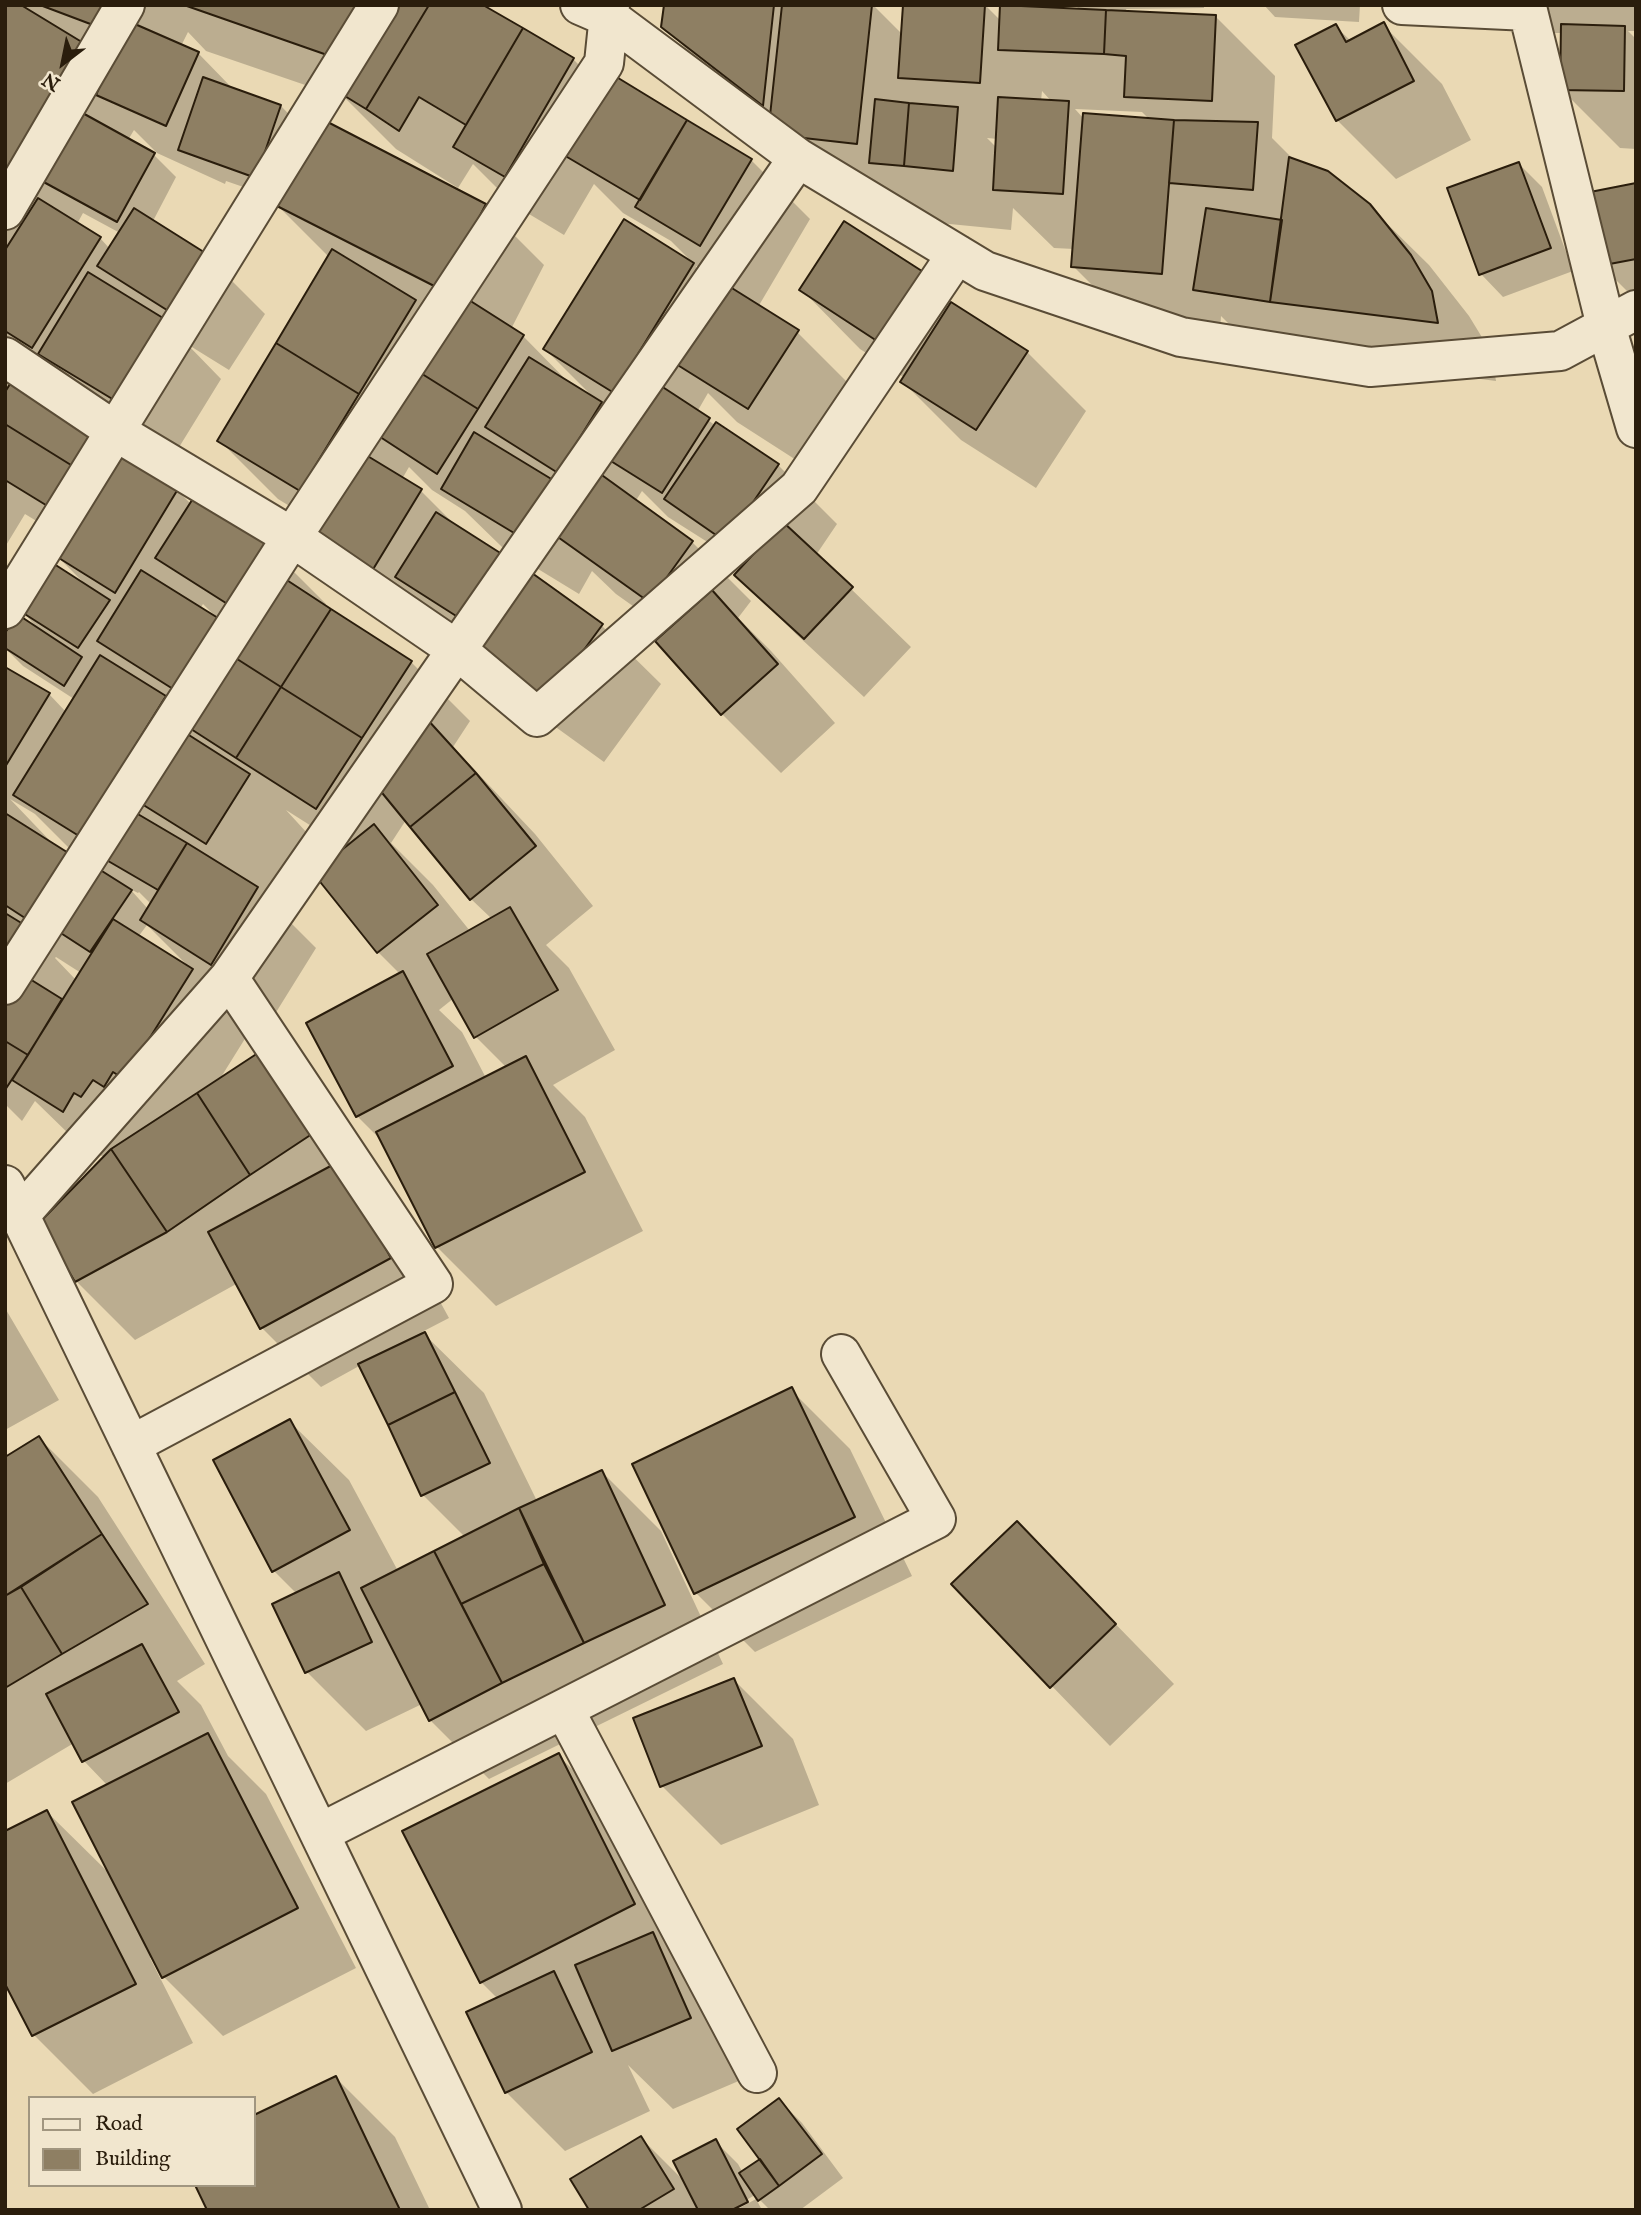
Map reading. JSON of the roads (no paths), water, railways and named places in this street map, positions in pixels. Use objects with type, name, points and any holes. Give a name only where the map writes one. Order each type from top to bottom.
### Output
[{"type":"street","points":[[5,210],[125,5]]},
{"type":"street","points":[[5,609],[379,5]]},
{"type":"street","points":[[1402,5],[1528,11],[1621,318],[1636,428]]},
{"type":"street","points":[[600,9],[798,158],[985,271],[1181,337],[1370,367],[1560,351],[1621,318]]},
{"type":"street","points":[[5,985],[292,537],[604,63],[600,9]]},
{"type":"street","points":[[502,2210],[9,1194],[229,978],[798,158]]},
{"type":"street","points":[[5,357],[115,431],[292,537],[457,650],[537,717],[799,488],[957,254]]},
{"type":"street","points":[[131,1445],[433,1284],[229,978]]},
{"type":"street","points":[[320,1833],[936,1519],[841,1354]]},
{"type":"street","points":[[564,1709],[757,2073]]}]
